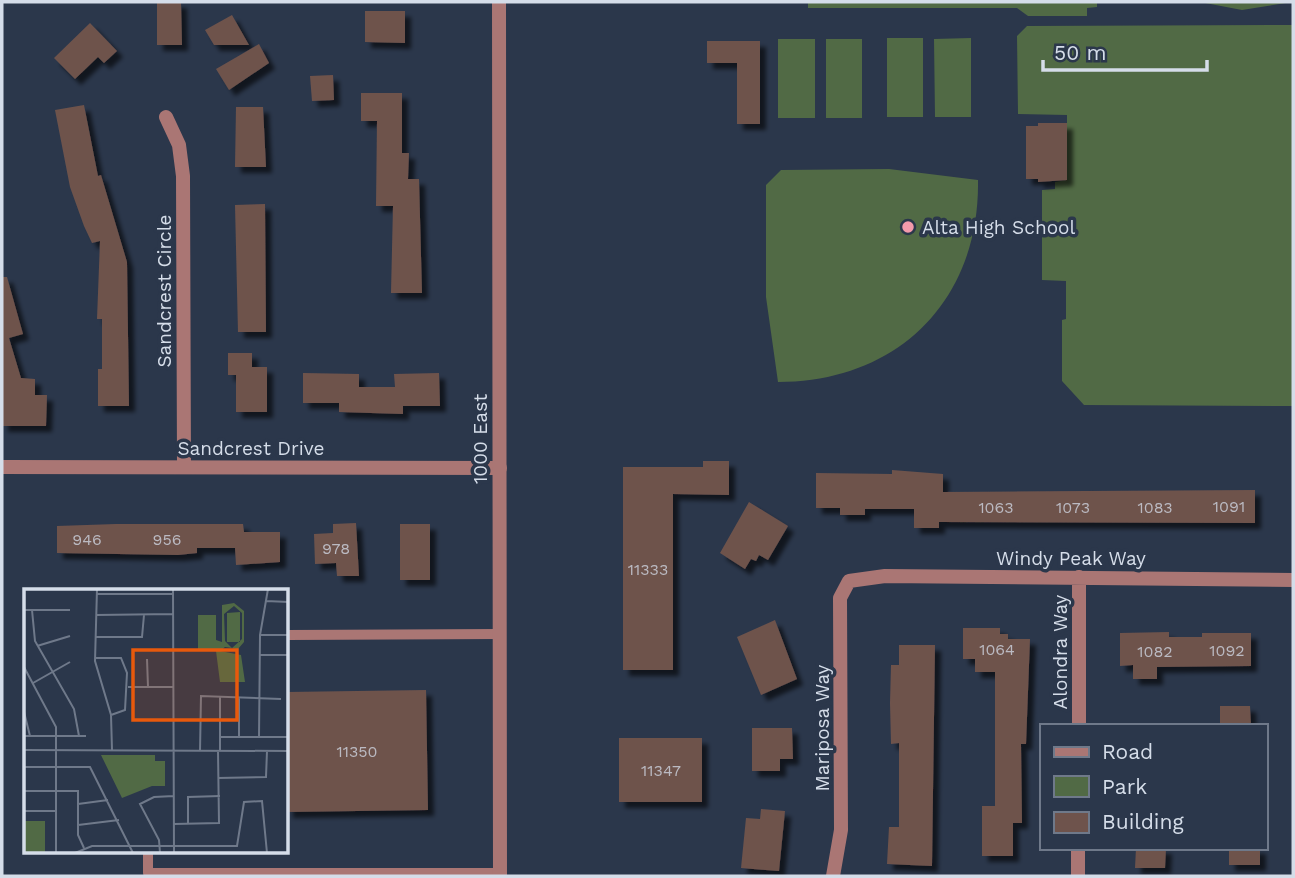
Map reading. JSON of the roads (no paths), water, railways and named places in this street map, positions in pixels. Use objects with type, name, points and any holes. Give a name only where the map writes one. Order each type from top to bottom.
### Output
[{"type":"street","name":"1000 East","points":[[499,2],[500,874]]},
{"type":"street","name":"Sandcrest Circle","points":[[166,117],[178,145],[183,176],[184,467]]},
{"type":"street","name":"Sandcrest Drive","points":[[2,467],[500,468]]},
{"type":"street","name":"Windy Peak Way","points":[[849,581],[885,576],[1293,580]]},
{"type":"street","name":"Alondra Way","points":[[1079,578],[1079,724]]},
{"type":"street","name":"Mariposa Way","points":[[833,876],[841,830],[840,598],[849,581]]},
{"type":"street","points":[[1078,850],[1078,876]]},
{"type":"lane","points":[[289,635],[500,634]]},
{"type":"lane","points":[[148,854],[148,873],[500,874]]},
{"type":"place","name":"Alta High School","points":[[908,227]]}]
